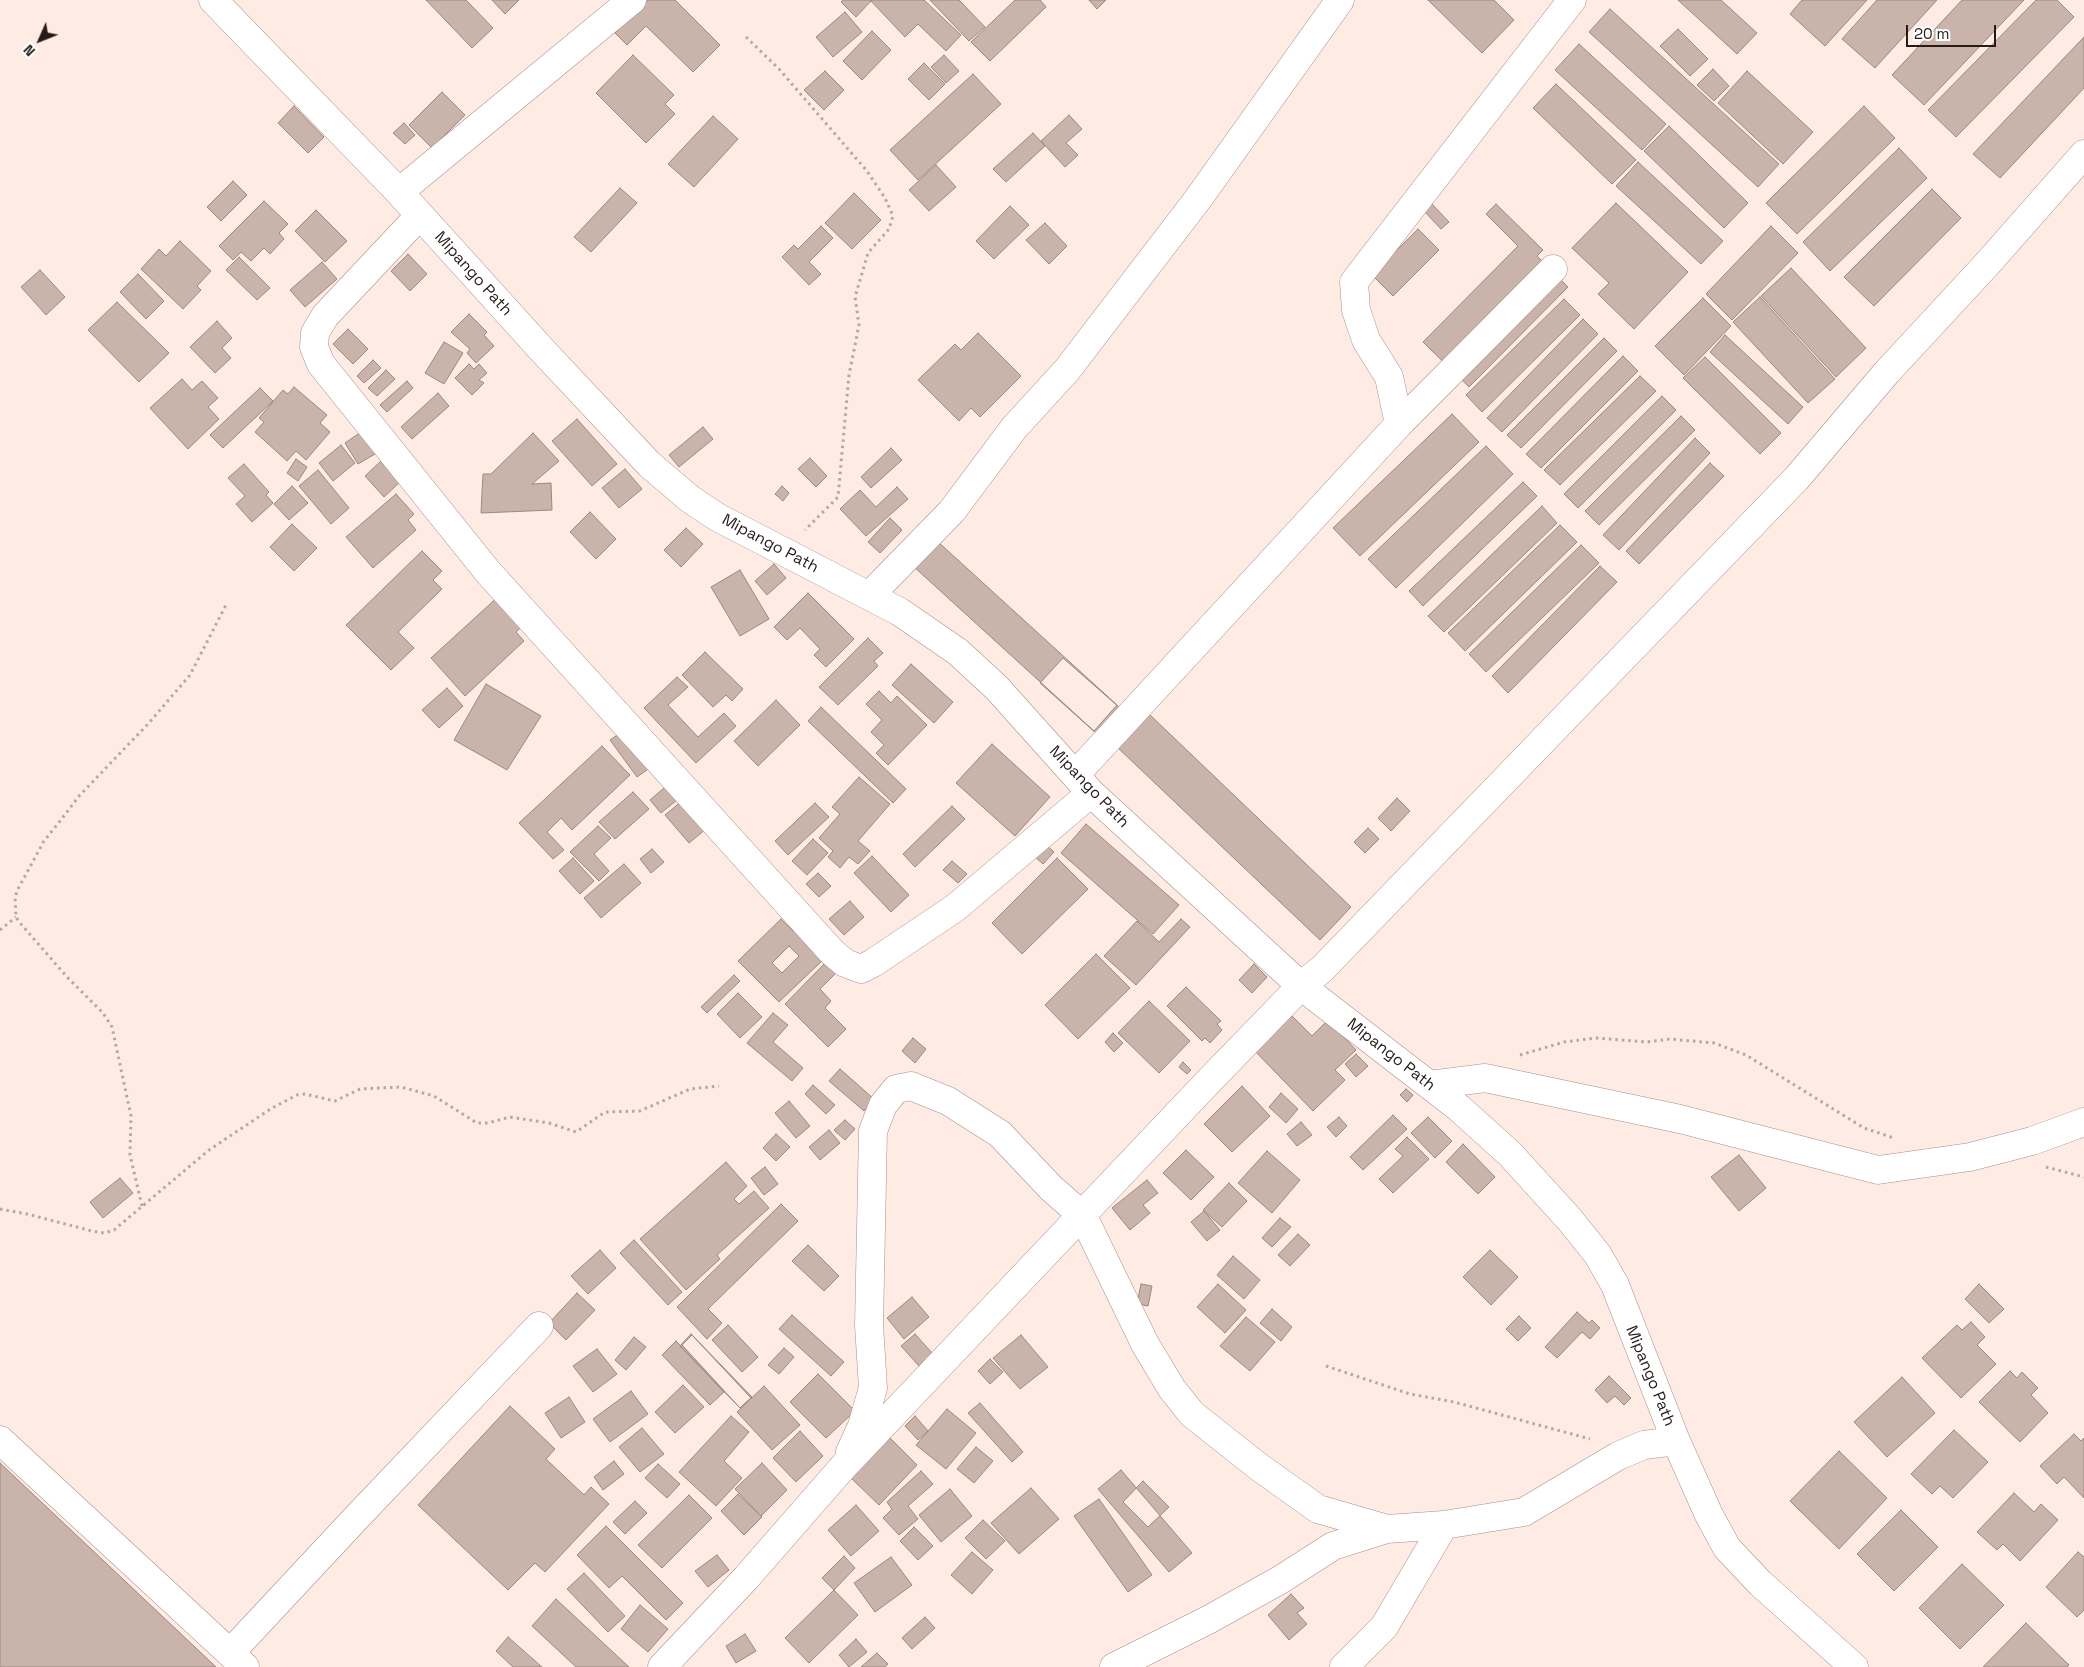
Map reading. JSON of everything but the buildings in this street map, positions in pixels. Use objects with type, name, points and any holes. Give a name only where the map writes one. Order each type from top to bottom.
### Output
[{"type":"street","name":"Mipango Path","points":[[214,0],[399,192],[542,350],[649,464],[690,499],[717,517],[869,596],[926,629],[958,652],[997,688],[1083,784],[1301,986],[1459,1108],[1510,1154],[1570,1220],[1598,1256],[1615,1285],[1676,1441],[1709,1515],[1727,1548],[1760,1583],[1854,1667]]},
{"type":"street","points":[[399,192],[632,0]]},
{"type":"street","points":[[869,596],[952,511],[1014,428],[1068,370],[1198,198],[1340,0]]},
{"type":"street","points":[[1399,424],[1388,377],[1366,340],[1356,310],[1354,282],[1572,0]]},
{"type":"street","points":[[662,1667],[746,1578],[843,1467],[1301,986],[1322,969],[1796,479],[1887,372],[1988,263],[2084,154]]},
{"type":"street","points":[[420,215],[325,316],[315,333],[314,347],[321,364],[488,572],[832,952],[845,963],[861,969],[874,963],[955,908],[1083,784],[1399,424],[1553,269]]},
{"type":"street","points":[[1430,1085],[1485,1078],[1680,1119],[1878,1170],[1970,1157],[2032,1141],[2084,1122]]},
{"type":"street","points":[[843,1467],[862,1426],[873,1388],[869,1325],[873,1131],[883,1105],[896,1089],[911,1086],[948,1101],[1000,1134],[1052,1188],[1083,1216],[1145,1344],[1172,1389],[1192,1414],[1259,1467],[1318,1509],[1387,1529]]},
{"type":"street","points":[[0,1440],[237,1660],[356,1517],[539,1326]]},
{"type":"street","points":[[1114,1667],[1208,1620],[1280,1580],[1333,1546],[1387,1529],[1444,1525],[1524,1512],[1618,1456],[1644,1445],[1676,1441]]},
{"type":"street","points":[[1344,1667],[1384,1627],[1444,1525]]},
{"type":"path","points":[[746,37],[779,69],[867,171],[885,198],[892,216],[889,229],[868,253],[855,297],[859,325],[849,376],[838,497],[782,551]]},
{"type":"path","points":[[142,1206],[130,1155],[131,1116],[112,1027],[103,1013],[67,977],[16,917],[14,907],[18,889],[44,841],[80,795],[148,724],[190,675],[227,604]]},
{"type":"path","points":[[0,930],[16,917]]},
{"type":"path","points":[[1485,1078],[1500,1066],[1522,1054],[1564,1042],[1596,1038],[1640,1042],[1670,1039],[1714,1042],[1746,1055],[1864,1128],[1895,1138]]},
{"type":"path","points":[[0,1209],[104,1233],[114,1230],[209,1150],[272,1108],[297,1095],[305,1094],[335,1101],[360,1089],[401,1087],[434,1096],[477,1123],[488,1124],[510,1117],[548,1123],[576,1132],[605,1112],[640,1111],[690,1088],[719,1086]]},
{"type":"path","points":[[2042,1166],[2084,1177]]},
{"type":"path","points":[[1326,1366],[1410,1394],[1454,1402],[1595,1440],[1618,1456]]}]
